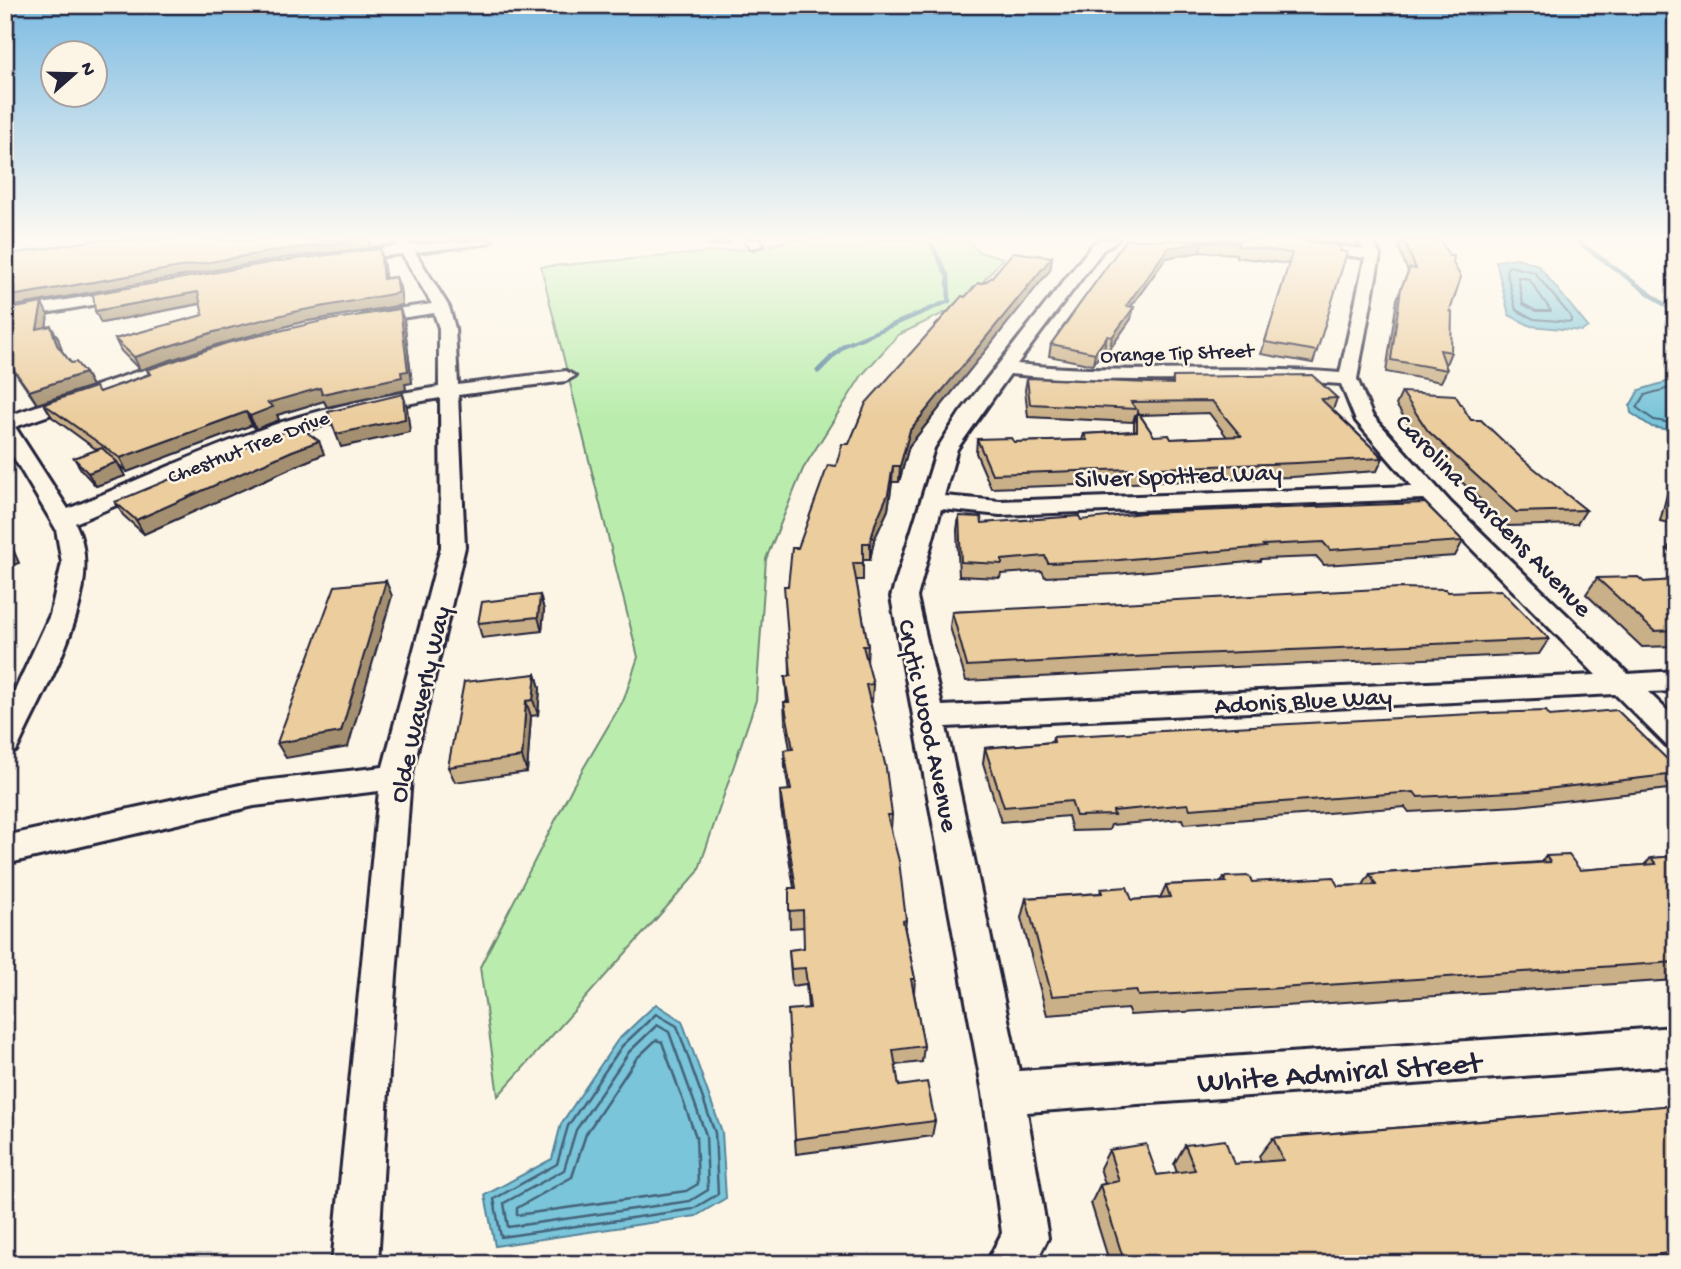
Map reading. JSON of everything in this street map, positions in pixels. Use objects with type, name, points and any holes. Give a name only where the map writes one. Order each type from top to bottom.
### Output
[{"type":"street","points":[[5,315],[97,299]]},
{"type":"street","name":"Olde Waverly Way","points":[[355,1264],[370,1056],[397,777],[453,547],[448,337],[441,307],[436,299]]},
{"type":"street","name":"Crytic Wood Avenue","points":[[1009,1264],[1025,1238],[1003,1093],[904,597],[947,449],[967,417],[1059,299]]},
{"type":"street","points":[[1348,379],[1361,299]]},
{"type":"street","points":[[349,321],[441,307]]},
{"type":"street","points":[[5,743],[70,593],[74,552],[62,520],[5,425],[206,355]]},
{"type":"street","name":"Orange Tip Street","points":[[1007,368],[1101,378],[1244,372],[1294,373],[1348,379]]},
{"type":"street","name":"Chestnut Tree Drive","points":[[62,520],[292,426],[373,404],[566,376]]},
{"type":"street","name":"Carolina Gardens Avenue","points":[[1348,379],[1363,417],[1428,492],[1676,737]]},
{"type":"street","name":"Silver Spotted Way","points":[[931,501],[1000,508],[1428,492]]},
{"type":"street","name":"Adonis Blue Way","points":[[930,717],[1676,681]]},
{"type":"street","points":[[5,850],[254,794],[397,777]]},
{"type":"street","name":"White Admiral Street","points":[[1003,1093],[1676,1046]]},
{"type":"green space","points":[[549,299],[968,299],[898,335],[862,375],[803,469],[766,559],[756,700],[698,872],[498,1096],[480,967],[573,786],[624,699],[638,657]]},
{"type":"water","points":[[1505,299],[1566,299],[1588,327],[1582,331],[1531,326],[1509,315]]},
{"type":"water","points":[[1676,379],[1676,431],[1652,427],[1631,413],[1630,406],[1639,390]]},
{"type":"water","points":[[656,1004],[682,1021],[722,1132],[726,1198],[696,1216],[495,1246],[485,1195],[552,1159],[561,1124],[617,1041]]},
{"type":"building","points":[[94,299],[159,299],[95,311]]},
{"type":"building","points":[[200,299],[363,299],[298,311],[214,332],[134,357],[115,339],[203,315]]},
{"type":"building","points":[[959,299],[1017,299],[910,430],[900,466],[893,466],[888,494],[870,543],[863,543],[863,563],[853,563],[868,646],[863,646],[873,684],[866,685],[886,768],[892,815],[887,815],[899,861],[906,920],[903,921],[915,979],[911,979],[924,1046],[893,1050],[899,1086],[927,1082],[935,1121],[795,1139],[788,1010],[810,1008],[805,968],[791,969],[789,950],[804,948],[803,910],[789,911],[789,888],[796,888],[780,791],[791,790],[784,750],[793,749],[784,702],[789,702],[785,677],[791,676],[784,586],[788,586],[792,548],[798,548],[828,465],[836,466],[842,444],[849,444],[866,403]]},
{"type":"building","points":[[1083,299],[1131,299],[1126,306],[1134,307],[1112,337],[1107,336],[1095,353],[1051,344]]},
{"type":"building","points":[[1278,299],[1333,299],[1317,351],[1265,342]]},
{"type":"building","points":[[1399,299],[1454,299],[1450,311],[1451,352],[1440,350],[1447,370],[1391,360]]},
{"type":"building","points":[[42,303],[37,329],[51,326],[57,345],[71,363],[76,362],[85,373],[29,391],[5,357],[5,310]]},
{"type":"building","points":[[400,309],[408,371],[401,372],[402,377],[322,394],[320,388],[268,403],[273,407],[250,416],[246,412],[120,458],[44,404],[95,387],[99,392],[151,374],[147,370],[227,343],[322,321]]},
{"type":"building","points":[[1312,375],[1337,398],[1321,399],[1383,458],[992,474],[977,439],[1011,438],[1014,442],[1087,440],[1084,434],[1137,431],[1137,411],[1154,436],[1169,435],[1171,439],[1241,436],[1212,401],[1131,402],[1136,409],[1030,404],[1027,378],[1173,384],[1173,377]]},
{"type":"building","points":[[1402,392],[1455,395],[1471,420],[1481,420],[1520,457],[1586,510],[1516,512],[1428,431]]},
{"type":"building","points":[[403,394],[405,419],[336,434],[328,412]]},
{"type":"building","points":[[298,426],[319,441],[136,520],[115,502]]},
{"type":"building","points":[[102,448],[117,462],[88,473],[74,458]]},
{"type":"building","points":[[1676,484],[1676,508],[1670,507]]},
{"type":"building","points":[[1425,503],[1463,541],[1330,550],[1323,542],[1263,545],[1265,547],[1119,560],[1048,563],[1045,556],[1002,560],[1002,564],[961,562],[959,516],[981,517],[982,523],[1079,516],[1081,520],[1142,513]]},
{"type":"building","points":[[1638,577],[1644,582],[1676,580],[1676,630],[1654,631],[1597,578]]},
{"type":"building","points":[[386,581],[341,732],[277,743],[335,586]]},
{"type":"building","points":[[1399,588],[1445,589],[1448,592],[1501,590],[1549,639],[967,666],[952,612]]},
{"type":"building","points":[[540,595],[538,617],[478,623],[482,602]]},
{"type":"building","points":[[536,674],[533,700],[526,701],[522,757],[448,767],[464,682]]},
{"type":"building","points":[[1617,710],[1676,768],[1676,774],[1529,791],[1418,797],[1414,792],[1190,809],[1188,804],[1113,811],[1114,815],[1076,816],[1071,801],[1004,807],[985,748],[1054,742],[1053,737],[1490,713],[1546,711],[1550,716]]},
{"type":"building","points":[[1569,855],[1580,870],[1656,864],[1651,858],[1676,856],[1676,962],[1138,996],[1136,990],[1052,996],[1026,898],[1102,893],[1101,889],[1127,887],[1132,900],[1170,897],[1166,885],[1226,882],[1224,877],[1249,876],[1252,882],[1333,877],[1338,886],[1376,885],[1370,874],[1550,862],[1546,856]]},
{"type":"building","points":[[1676,1105],[1676,1252],[1583,1264],[1125,1264],[1100,1185],[1119,1181],[1109,1150],[1146,1144],[1157,1175],[1195,1170],[1185,1145],[1225,1140],[1234,1164],[1283,1160],[1273,1138]]},
{"type":"waterway","points":[[830,359],[845,345],[949,299]]},
{"type":"waterway","points":[[1657,299],[1676,313]]},
{"type":"waterway","points":[[818,371],[830,359]]}]
